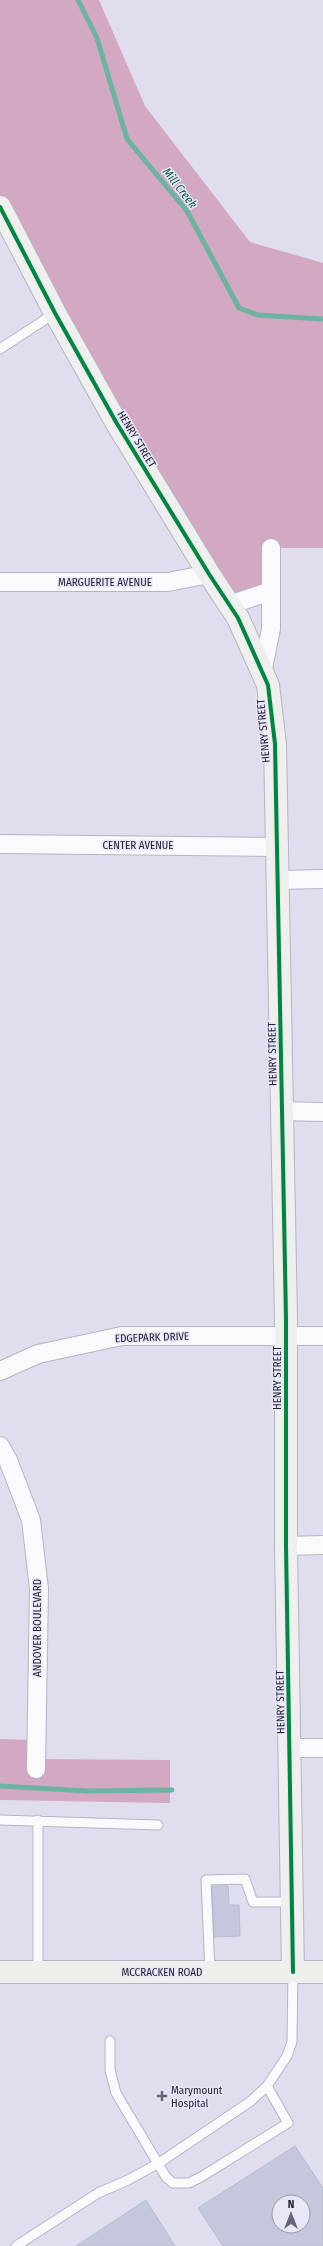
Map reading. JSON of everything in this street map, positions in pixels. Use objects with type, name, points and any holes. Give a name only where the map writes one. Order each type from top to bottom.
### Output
[{"type":"street","name":"HENRY STREET","points":[[0,207],[55,313],[116,422],[208,574],[238,618],[268,685],[275,744],[277,846],[286,1336],[286,1546],[293,1972]]},
{"type":"street","points":[[262,673],[271,629],[271,548]]},
{"type":"street","name":"MARGUERITE AVENUE","points":[[0,582],[168,582],[208,574]]},
{"type":"street","points":[[229,605],[271,591]]},
{"type":"street","name":"CENTER AVENUE","points":[[0,844],[277,846]]},
{"type":"street","points":[[277,880],[323,879]]},
{"type":"street","points":[[282,1111],[323,1112]]},
{"type":"street","name":"EDGEPARK DRIVE","points":[[0,1371],[38,1354],[122,1336],[323,1336]]},
{"type":"street","name":"ANDOVER BOULEVARD","points":[[0,1446],[8,1460],[31,1520],[39,1589],[36,1769]]},
{"type":"street","points":[[286,1546],[323,1545]]},
{"type":"street","points":[[290,1748],[323,1748]]},
{"type":"street","name":"MCCRACKEN ROAD","points":[[0,1972],[323,1972]]},
{"type":"lane","points":[[0,350],[55,313]]},
{"type":"lane","points":[[0,1820],[38,1820],[158,1825]]},
{"type":"lane","points":[[38,1820],[38,1972]]},
{"type":"lane","points":[[210,1972],[206,1880],[245,1879],[253,1902],[292,1902]]},
{"type":"lane","points":[[16,2246],[98,2193],[159,2164],[251,2101],[267,2086],[287,2056],[292,2042],[293,1972]]},
{"type":"lane","points":[[110,2041],[110,2070],[116,2093],[166,2177],[173,2183],[189,2183],[288,2123],[267,2086]]},
{"type":"shaded area","points":[[0,0],[99,0],[145,106],[250,242],[323,263],[323,548],[272,548],[271,591],[229,605],[0,207]]},
{"type":"shaded area","points":[[0,1739],[37,1740],[37,1759],[170,1760],[170,1803],[0,1800]]},
{"type":"building","points":[[212,1886],[228,1886],[229,1905],[239,1905],[240,1936],[214,1937]]},
{"type":"building","points":[[295,2146],[323,2188],[323,2246],[223,2246],[198,2208]]},
{"type":"building","points":[[146,2200],[175,2246],[76,2246]]},
{"type":"waterway","name":"Mill Creek","points":[[78,0],[97,38],[127,139],[187,211],[239,308],[258,315],[323,319]]},
{"type":"waterway","points":[[0,1786],[88,1791],[172,1790]]},
{"type":"cycle path","points":[[0,207],[55,313],[116,422],[209,574],[238,618],[268,685],[275,744],[286,1319],[286,1546],[293,1972]]},
{"type":"place","name":"Marymount Hospital","points":[[162,2096]]}]
